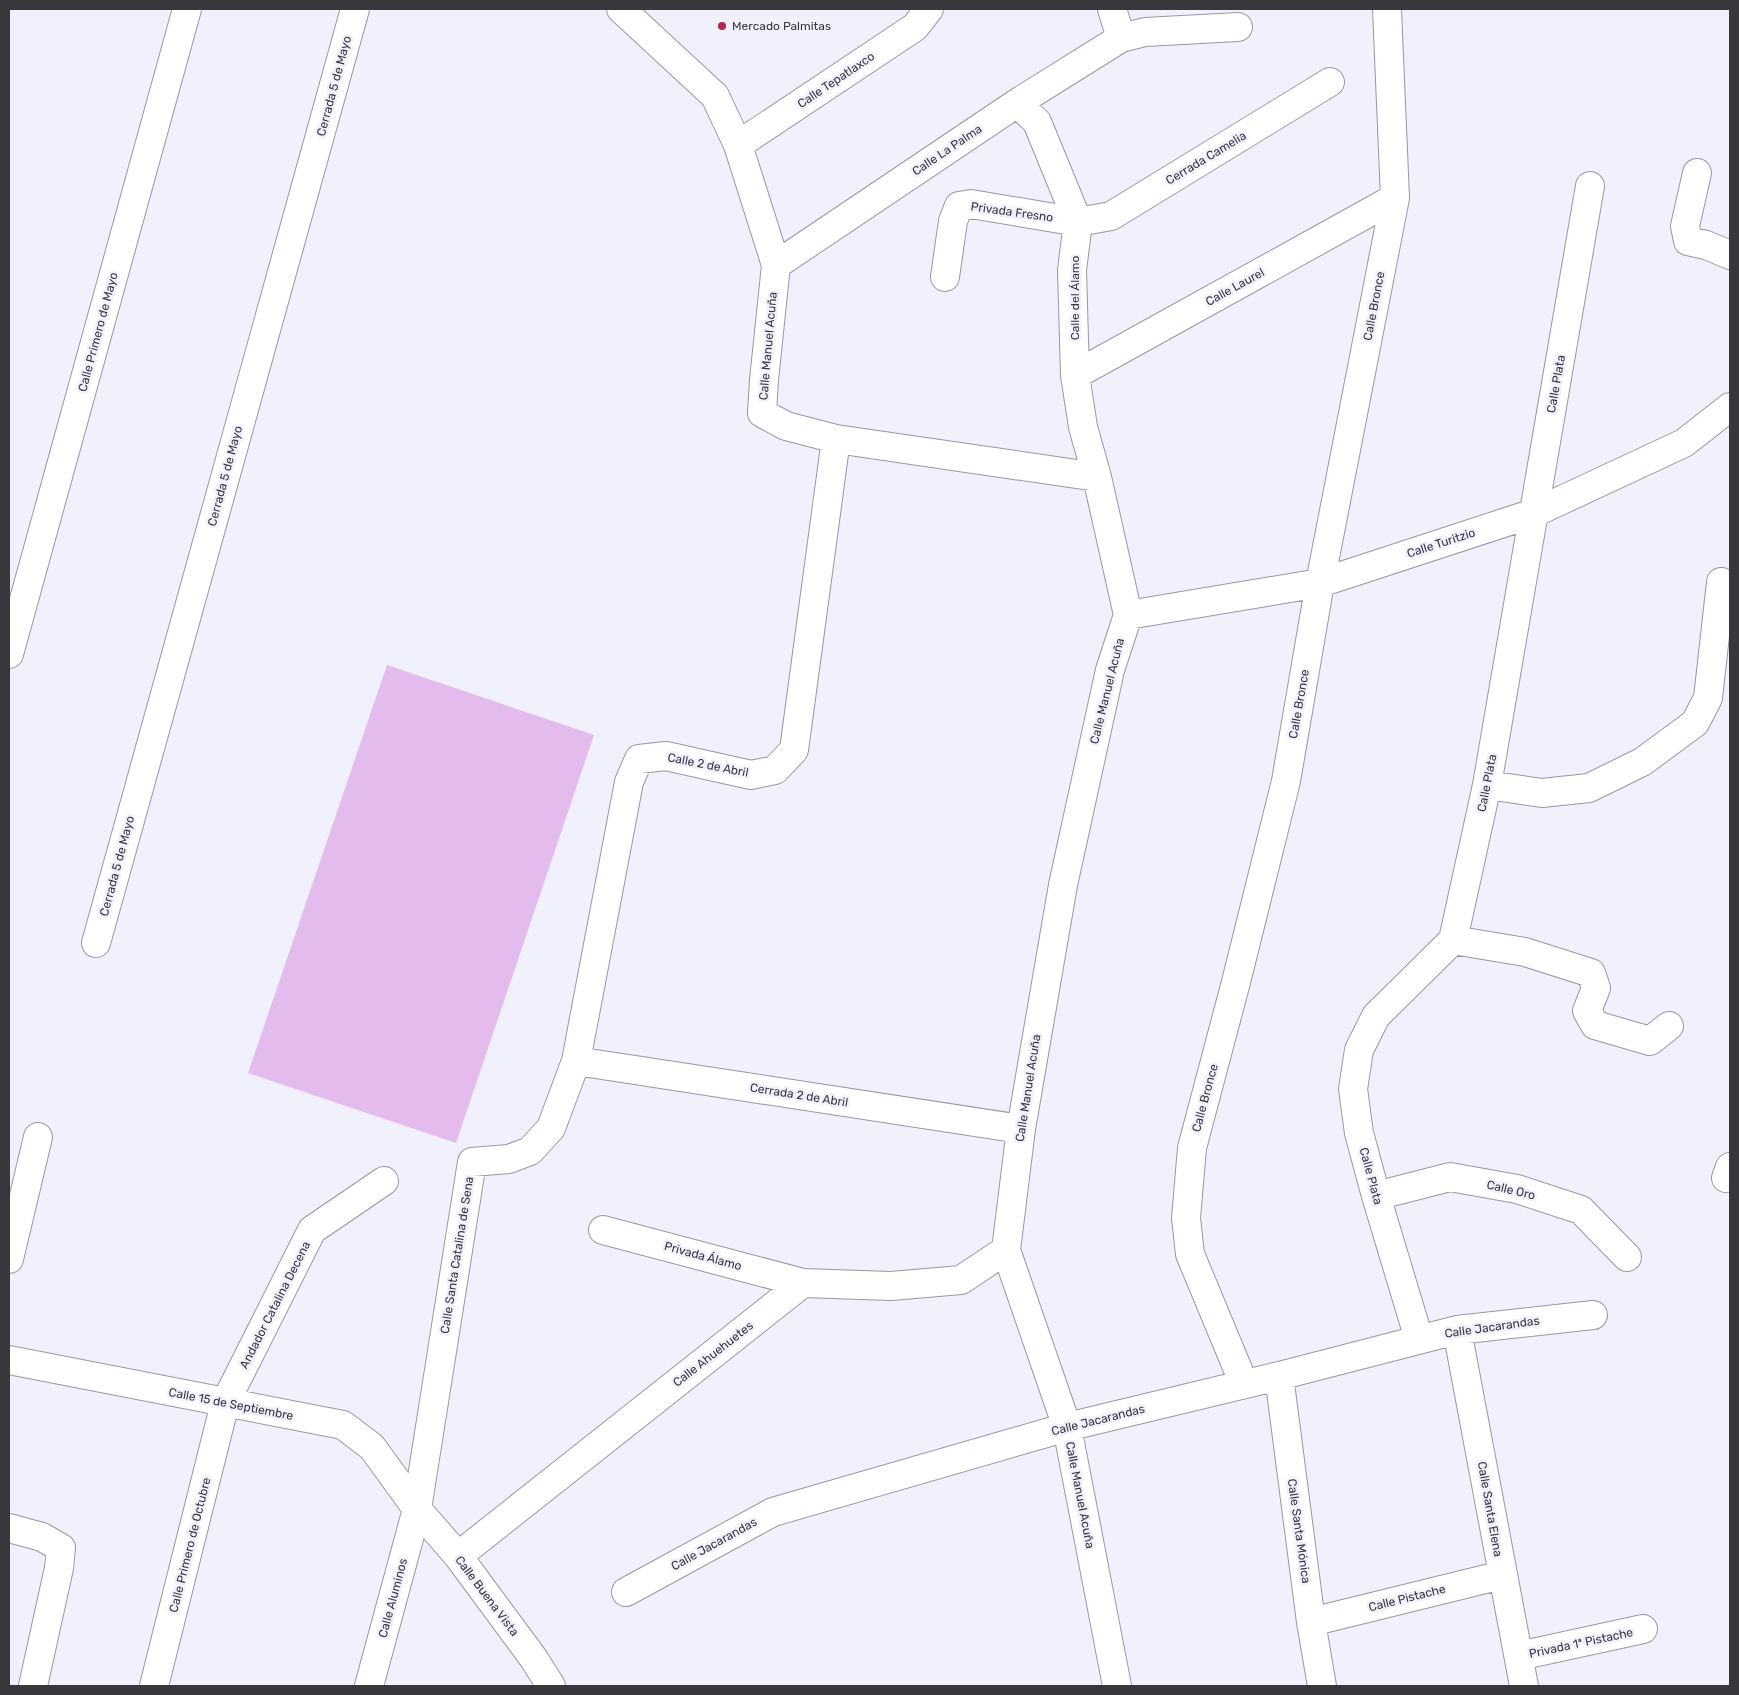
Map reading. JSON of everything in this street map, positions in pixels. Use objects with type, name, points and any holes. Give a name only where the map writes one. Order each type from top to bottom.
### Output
[{"type":"street","name":"Calle Primero de Mayo","points":[[9,654],[187,9]]},
{"type":"street","name":"Cerrada 5 de Mayo","points":[[96,943],[355,9]]},
{"type":"street","name":"Calle Manuel Acuña","points":[[621,9],[715,96],[738,145],[776,265],[762,413],[786,426],[836,439],[1097,477]]},
{"type":"street","name":"Calle Tepatlaxco","points":[[738,145],[915,26],[928,9]]},
{"type":"street","points":[[1112,9],[1121,38]]},
{"type":"street","name":"Calle Bronce","points":[[1244,1384],[1190,1254],[1186,1218],[1192,1148],[1286,781],[1320,583],[1395,198],[1387,9]]},
{"type":"street","name":"Calle La Palma","points":[[776,265],[1017,103],[1121,38],[1145,32],[1238,27]]},
{"type":"street","name":"Cerrada Camelia","points":[[1078,222],[1111,216],[1330,82]]},
{"type":"street","name":"Calle del Álamo","points":[[1017,103],[1037,122],[1078,222],[1072,270],[1075,375],[1083,427],[1097,477]]},
{"type":"street","points":[[1697,173],[1685,226],[1688,241],[1706,245],[1730,255]]},
{"type":"street","name":"Calle Plata","points":[[1419,1339],[1359,1132],[1353,1089],[1359,1050],[1376,1016],[1453,940],[1487,785],[1590,186]]},
{"type":"street","name":"Calle Laurel","points":[[1075,375],[1395,198]]},
{"type":"street","name":"Privada Fresno","points":[[945,277],[952,220],[959,206],[971,204],[1078,222]]},
{"type":"street","name":"Calle Turitzio","points":[[1128,615],[1320,583],[1534,513],[1684,442],[1730,407]]},
{"type":"street","name":"Calle 2 de Abril","points":[[576,1061],[629,782],[639,759],[666,756],[751,775],[775,770],[794,750],[836,439]]},
{"type":"street","points":[[1097,477],[1128,615]]},
{"type":"street","points":[[1487,785],[1542,793],[1590,788],[1642,762],[1695,723],[1708,698],[1721,582]]},
{"type":"street","name":"Calle Manuel Acuña","points":[[1116,1686],[1067,1427],[1006,1250],[1021,1129],[1063,885],[1110,670],[1128,615]]},
{"type":"street","points":[[1453,940],[1525,952],[1591,973],[1596,988],[1587,1011],[1595,1025],[1650,1041],[1669,1026]]},
{"type":"street","name":"Cerrada 2 de Abril","points":[[576,1061],[1021,1129]]},
{"type":"street","name":"Calle Santa Catalina de Sena","points":[[418,1509],[472,1162],[509,1159],[530,1151],[551,1128],[576,1061]]},
{"type":"street","points":[[9,1259],[38,1137]]},
{"type":"street","name":"Calle Oro","points":[[1376,1196],[1450,1177],[1517,1189],[1581,1210],[1627,1257]]},
{"type":"street","name":"Andador Catalina Decena","points":[[225,1403],[312,1230],[384,1181]]},
{"type":"street","name":"Privada Álamo","points":[[603,1230],[803,1283]]},
{"type":"street","points":[[803,1283],[892,1286],[961,1280],[1006,1250]]},
{"type":"street","name":"Calle Ahuehuetes","points":[[458,1556],[803,1283]]},
{"type":"street","name":"Calle Jacarandas","points":[[626,1592],[773,1512],[1067,1427],[1279,1376],[1457,1330],[1593,1315]]},
{"type":"street","name":"Calle Santa Elena","points":[[1457,1330],[1524,1686]]},
{"type":"street","name":"Calle 15 de Septiembre","points":[[9,1360],[343,1425],[372,1447],[418,1509]]},
{"type":"street","name":"Calle Santa Mónica","points":[[1279,1376],[1311,1622],[1322,1686]]},
{"type":"street","name":"Calle Primero de Octubre","points":[[154,1686],[225,1403]]},
{"type":"street","name":"Calle Buena Vista","points":[[418,1509],[458,1556],[534,1659],[551,1686]]},
{"type":"street","name":"Calle Aluminos","points":[[369,1686],[418,1509]]},
{"type":"street","points":[[9,1528],[42,1537],[61,1548],[59,1568],[33,1686]]},
{"type":"street","name":"Calle Pistache","points":[[1311,1622],[1502,1575]]},
{"type":"street","name":"Privada 1ª Pistache","points":[[1519,1656],[1642,1629]]},
{"type":"shaded area","points":[[387,665],[594,735],[456,1143],[248,1073]]},
{"type":"place","name":"Mercado Palmitas","points":[[722,26]]}]
